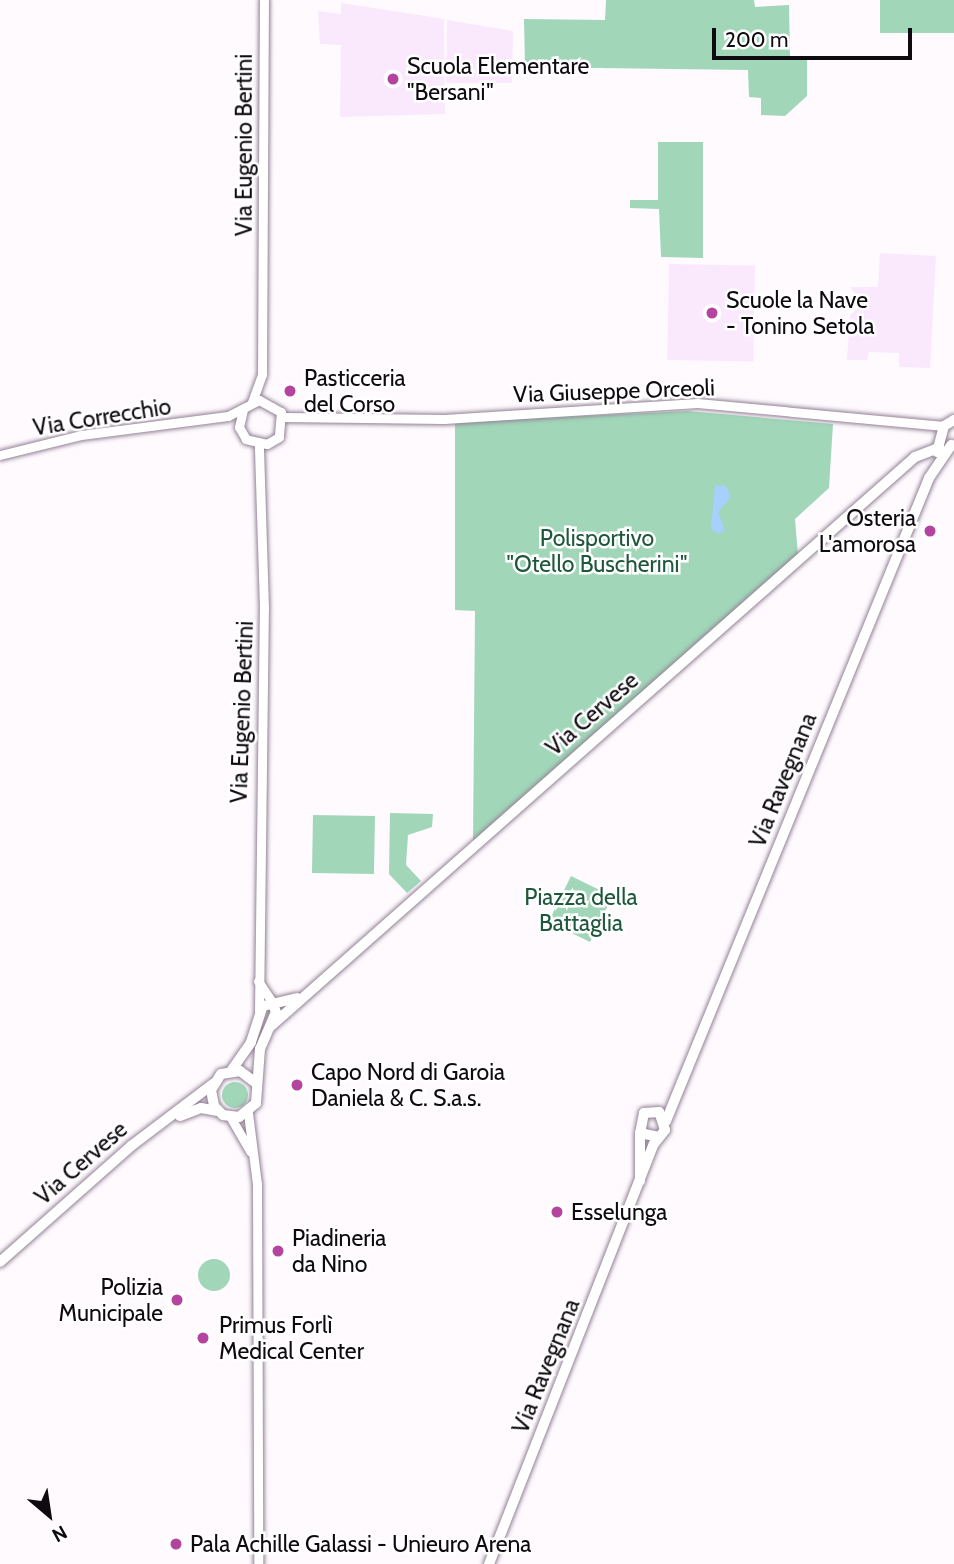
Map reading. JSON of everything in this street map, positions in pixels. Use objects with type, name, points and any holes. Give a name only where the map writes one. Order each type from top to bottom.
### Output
[{"type":"main road","name":"Via Ravegnana","points":[[666,1121],[929,478],[947,444],[949,423]]},
{"type":"main road","name":"Via Ravegnana","points":[[929,478],[932,465],[947,444]]},
{"type":"main road","name":"Via Cervese","points":[[271,1026],[922,452],[947,444]]},
{"type":"main road","points":[[904,468],[924,457],[932,465]]},
{"type":"main road","name":"Via Cervese","points":[[0,1262],[159,1126],[231,1071],[251,1042],[259,1011],[272,1002],[289,1002],[308,992]]},
{"type":"main road","name":"Via Cervese","points":[[248,1114],[256,1103],[260,1049],[276,1012],[272,1002]]},
{"type":"main road","points":[[231,1071],[244,1072],[256,1083]]},
{"type":"main road","points":[[213,1084],[211,1098],[218,1111],[230,1118],[248,1114]]},
{"type":"main road","points":[[656,1111],[666,1121],[659,1137],[640,1133],[640,1116],[656,1111],[678,1097]]},
{"type":"main road","name":"Via Cervese","points":[[159,1126],[201,1108],[218,1111]]},
{"type":"main road","name":"Via Ravegnana","points":[[640,1133],[640,1184]]},
{"type":"main road","name":"Via Ravegnana","points":[[489,1564],[659,1137]]},
{"type":"street","name":"Via Eugenio Bertini","points":[[262,374],[264,0]]},
{"type":"street","points":[[211,420],[243,409],[252,402],[262,374]]},
{"type":"street","points":[[211,420],[239,428],[246,439],[260,445],[279,437],[283,417],[274,404],[262,374]]},
{"type":"street","points":[[252,402],[274,404]]},
{"type":"street","name":"Via Giuseppe Orceoli","points":[[283,417],[444,419],[696,403],[949,423]]},
{"type":"street","points":[[239,428],[243,409]]},
{"type":"street","name":"Via Correcchio","points":[[0,456],[80,435],[211,420]]},
{"type":"street","name":"Via Eugenio Bertini","points":[[259,1011],[257,980],[264,608],[260,445]]},
{"type":"street","points":[[257,980],[272,1002]]},
{"type":"street","points":[[248,1114],[255,1161],[258,1564]]},
{"type":"street","points":[[230,1118],[255,1161]]},
{"type":"shaded area","name":"Scuola Elementare \"Bersani\"","points":[[341,3],[444,19],[445,114],[340,117],[341,45],[320,44],[318,11],[341,14]]},
{"type":"shaded area","points":[[447,20],[513,31],[512,83],[446,83]]},
{"type":"shaded area","points":[[880,253],[936,256],[930,368],[899,367],[899,353],[869,352],[867,360],[847,360],[850,315],[863,304],[850,287],[878,287]]},
{"type":"shaded area","name":"Scuole la Nave - Tonino Setola","points":[[669,264],[755,266],[753,361],[667,360]]},
{"type":"green space","points":[[606,0],[754,0],[755,7],[789,5],[790,57],[807,57],[807,96],[785,116],[761,115],[761,98],[749,97],[748,70],[525,67],[524,19],[605,20]]},
{"type":"green space","points":[[880,0],[954,0],[954,33],[880,33]]},
{"type":"green space","points":[[658,142],[703,142],[703,258],[661,257],[659,209],[630,208],[630,200],[658,200]]},
{"type":"green space","name":"Polisportivo \"Otello Buscherini\"","points":[[688,411],[833,424],[829,488],[795,519],[798,555],[473,842],[475,611],[455,610],[455,422]]},
{"type":"green space","points":[[390,813],[433,814],[432,827],[408,835],[406,865],[421,881],[407,893],[389,874]]},
{"type":"green space","points":[[313,815],[375,816],[374,874],[312,873]]},
{"type":"green space","name":"Piazza della Battaglia","points":[[571,876],[612,896],[590,942],[549,922]]},
{"type":"green space","points":[[235,1082],[244,1086],[248,1095],[244,1104],[235,1108],[226,1104],[222,1095],[226,1086]]},
{"type":"green space","points":[[214,1259],[225,1264],[230,1275],[225,1286],[214,1291],[203,1286],[198,1275],[203,1264]]},
{"type":"water","points":[[715,485],[726,486],[731,497],[718,512],[725,530],[719,534],[711,529]]},
{"type":"place","name":"Scuola Elementare \"Bersani\"","points":[[393,79]]},
{"type":"place","name":"Scuole la Nave - Tonino Setola","points":[[712,313]]},
{"type":"place","name":"Pasticceria del Corso","points":[[290,391]]},
{"type":"place","name":"Osteria L'amorosa","points":[[930,531]]},
{"type":"place","name":"Capo Nord di Garoia Daniela & C. S.a.s.","points":[[297,1085]]},
{"type":"place","name":"Esselunga","points":[[557,1212]]},
{"type":"place","name":"Piadineria da Nino","points":[[278,1251]]},
{"type":"place","name":"Polizia Municipale","points":[[177,1300]]},
{"type":"place","name":"Primus Forlì Medical Center","points":[[203,1338]]},
{"type":"place","name":"Pala Achille Galassi - Unieuro Arena","points":[[176,1544]]}]
